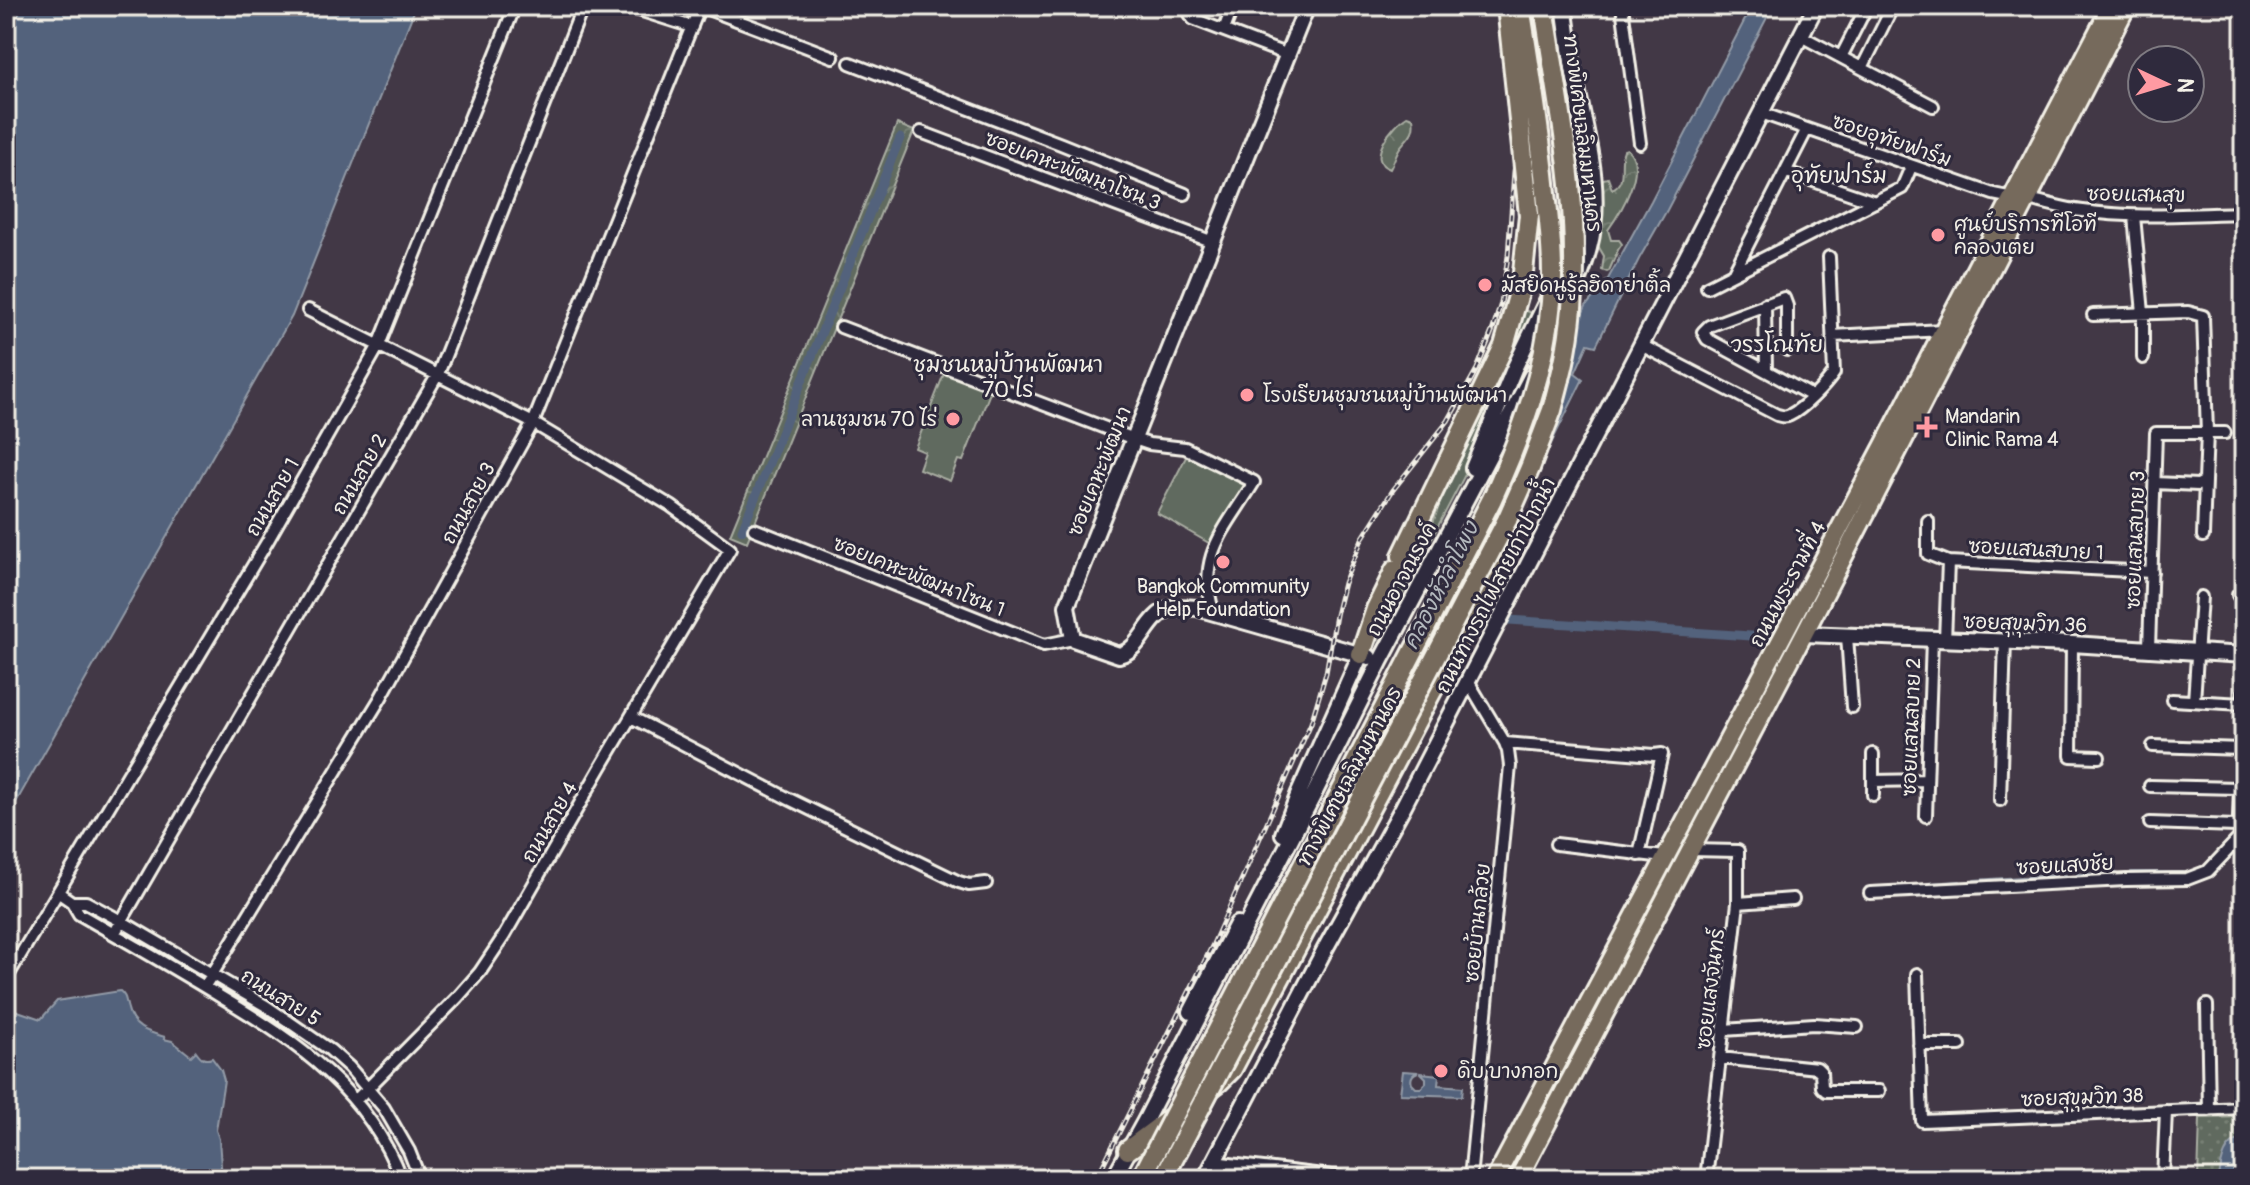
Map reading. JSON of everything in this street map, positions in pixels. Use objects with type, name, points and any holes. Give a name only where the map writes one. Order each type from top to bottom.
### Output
[{"type":"highway","points":[[1372,658],[1376,609],[1499,357],[1522,282],[1529,215],[1507,6]]},
{"type":"highway","name":"ทางพิเศษเฉลิมมหานคร","points":[[1141,1179],[1492,499],[1529,413],[1547,338],[1552,264],[1541,145],[1520,6]]},
{"type":"highway","name":"ทางพิเศษเฉลิมมหานคร","points":[[1163,1179],[1507,520],[1552,410],[1567,353],[1574,299],[1575,256],[1571,192],[1544,6]]},
{"type":"highway","points":[[1142,1139],[1232,1069],[1460,638],[1495,560],[1507,520]]},
{"type":"main road","name":"ถนนพระรามที่ 4","points":[[1518,1179],[1804,634],[1932,368],[1943,330],[2021,198],[2111,6]]},
{"type":"main road","name":"ถนนพระรามที่ 4","points":[[1495,1179],[1664,857],[2127,6]]},
{"type":"main road","points":[[1664,857],[1690,850]]},
{"type":"street","name":"ถนนสาย 1","points":[[6,979],[267,542],[379,345],[515,6]]},
{"type":"street","name":"ถนนสาย 2","points":[[114,934],[438,374],[583,6]]},
{"type":"street","points":[[626,6],[692,27]]},
{"type":"street","points":[[700,6],[833,57]]},
{"type":"street","name":"ถนนสาย 3","points":[[205,986],[380,699],[533,423],[700,6]]},
{"type":"street","points":[[1188,6],[1193,19],[1288,55]]},
{"type":"street","points":[[1224,30],[1233,6]]},
{"type":"street","name":"ซอยเคหะพัฒนา","points":[[1073,639],[1067,606],[1307,6]]},
{"type":"street","name":"ถนนอาจณรงค์","points":[[1142,1139],[1147,1102],[1283,834],[1299,793],[1472,471],[1519,357],[1576,241],[1582,207],[1580,171],[1557,6]]},
{"type":"street","name":"ถนนอาจณรงค์","points":[[1113,1179],[1142,1139],[1145,1121],[1263,894],[1372,658],[1550,340],[1574,289],[1590,247],[1595,207],[1593,170],[1564,6]]},
{"type":"street","points":[[1622,6],[1640,143]]},
{"type":"street","name":"ถนนทางรถไฟสายเก่าปากน้ำ","points":[[1205,1179],[1468,681],[1816,6]]},
{"type":"street","points":[[1841,57],[1867,6]]},
{"type":"street","points":[[1862,68],[1893,6]]},
{"type":"street","points":[[1801,36],[1933,106]]},
{"type":"street","points":[[850,63],[1185,194]]},
{"type":"street","name":"ซอยอุทัยฟาร์ม","points":[[1761,113],[1993,194],[2021,198]]},
{"type":"street","points":[[1734,272],[1807,129]]},
{"type":"street","name":"ซอยเคหะพัฒนาโซน 3","points":[[921,132],[1213,242]]},
{"type":"street","points":[[1707,287],[1902,188],[1911,167]]},
{"type":"street","points":[[1787,172],[1875,202]]},
{"type":"street","name":"ซอยแสนสุข","points":[[2021,198],[2080,211],[2134,216],[2244,213]]},
{"type":"street","points":[[2134,216],[2143,313],[2143,358]]},
{"type":"street","points":[[1641,345],[1782,416],[1792,414],[1834,373],[1829,257]]},
{"type":"street","points":[[1787,350],[1784,298],[1709,326],[1703,332],[1707,339],[1812,396]]},
{"type":"street","points":[[1765,304],[1766,371]]},
{"type":"street","points":[[308,310],[533,423]]},
{"type":"street","points":[[2093,315],[2188,312],[2203,316],[2207,433],[2203,536]]},
{"type":"street","points":[[841,327],[1134,439],[1185,448],[1254,482],[1215,546],[1207,585],[1214,614]]},
{"type":"street","points":[[1833,336],[1943,330]]},
{"type":"street","name":"ถนนสาย 4","points":[[356,1100],[480,972],[730,549],[671,506],[533,423]]},
{"type":"street","name":"ซอยแสนสบาย 3","points":[[2149,648],[2156,433],[2207,433]]},
{"type":"street","points":[[2207,433],[2225,433]]},
{"type":"street","points":[[2155,483],[2198,485],[2205,481]]},
{"type":"street","points":[[1928,521],[1928,554],[1948,562]]},
{"type":"street","name":"ซอยเคหะพัฒนาโซน 1","points":[[754,529],[1044,645],[1073,639]]},
{"type":"street","name":"ซอยแสนสบาย 1","points":[[1938,640],[1948,562],[2152,572]]},
{"type":"street","points":[[2194,701],[2201,597]]},
{"type":"street","points":[[1073,639],[1119,655],[1132,649],[1147,626],[1161,613],[1172,608],[1197,608],[1372,658]]},
{"type":"street","name":"ซอยสุขุมวิท 36","points":[[1804,634],[2198,650],[2244,655]]},
{"type":"street","points":[[1847,636],[1852,707]]},
{"type":"street","name":"ซอยแสนสบาย 2","points":[[1926,816],[1938,640]]},
{"type":"street","points":[[2000,800],[2005,641]]},
{"type":"street","points":[[2072,644],[2071,756],[2099,757]]},
{"type":"street","name":"ซอยบ้านกล้วย","points":[[1468,681],[1505,743],[1510,766],[1470,1179]]},
{"type":"street","points":[[2150,823],[2243,827],[2239,788],[2244,682]]},
{"type":"street","points":[[2172,700],[2243,704]]},
{"type":"street","points":[[631,717],[959,882],[969,885],[986,883]]},
{"type":"street","points":[[1505,743],[1662,754],[1639,855]]},
{"type":"street","points":[[2153,746],[2241,749]]},
{"type":"street","points":[[1873,754],[1873,795]]},
{"type":"street","points":[[1873,781],[1927,780]]},
{"type":"street","points":[[2150,786],[2239,788]]},
{"type":"street","name":"ซอยแสงชัย","points":[[1870,893],[2187,879],[2208,871],[2243,827]]},
{"type":"street","points":[[1556,844],[1664,857]]},
{"type":"street","name":"ซอยแสงจันทร์","points":[[1690,850],[1738,851],[1738,903],[1706,1179]]},
{"type":"street","name":"ถนนสาย 5","points":[[59,893],[72,902],[79,914],[205,986],[268,1025],[314,1059],[356,1100],[375,1126],[401,1179]]},
{"type":"street","points":[[1738,903],[1793,899]]},
{"type":"street","name":"ถนนสาย 5","points":[[72,902],[86,902],[121,921],[266,1006],[318,1041],[349,1067],[384,1108],[420,1179]]},
{"type":"street","points":[[1917,974],[1919,1045],[1960,1045]]},
{"type":"street","points":[[2207,1005],[2209,1110]]},
{"type":"street","points":[[1723,1030],[1814,1024],[1857,1027]]},
{"type":"street","name":"ซอยสุขุมวิท 38","points":[[1919,1045],[1922,1121],[2244,1108]]},
{"type":"street","points":[[1720,1058],[1817,1068],[1821,1072],[1824,1090],[1879,1091]]},
{"type":"street","points":[[2163,1179],[2166,1111]]},
{"type":"street","points":[[1213,1164],[1340,1179]]},
{"type":"green space","points":[[1407,116],[1413,118],[1412,132],[1399,149],[1390,169],[1383,165],[1380,151],[1389,134]]},
{"type":"green space","points":[[897,124],[914,131],[747,542],[730,535]]},
{"type":"green space","points":[[1627,149],[1633,157],[1634,178],[1625,202],[1608,230],[1611,240],[1619,240],[1622,244],[1607,272],[1602,270],[1604,256],[1597,244],[1602,182],[1608,178],[1612,189],[1617,186],[1621,177],[1622,155]]},
{"type":"green space","points":[[1521,309],[1535,314],[1468,469],[1372,652],[1368,648],[1434,520],[1450,472]]},
{"type":"green space","name":"ลานชุมชน 70 ไร่","points":[[945,371],[991,390],[963,461],[958,460],[950,481],[919,469],[925,452],[915,448]]},
{"type":"green space","points":[[1187,455],[1249,485],[1214,546],[1157,513]]},
{"type":"green space","points":[[2244,1117],[2244,1179],[2198,1179],[2200,1118]]},
{"type":"water","points":[[6,6],[416,6],[292,316],[6,820]]},
{"type":"water","points":[[1752,6],[1773,6],[1596,346],[1588,344],[1575,373],[1583,379],[1539,468],[1513,530],[1172,1179],[1131,1179],[1387,685],[1496,498],[1586,306],[1608,279]]},
{"type":"water","points":[[120,991],[137,1025],[172,1041],[191,1056],[196,1051],[203,1058],[212,1058],[221,1070],[224,1080],[216,1130],[222,1179],[6,1179],[6,1007],[41,1019],[57,1001]]},
{"type":"water","points":[[1403,1071],[1418,1072],[1411,1078],[1416,1088],[1426,1083],[1421,1073],[1439,1075],[1438,1085],[1463,1087],[1462,1096],[1400,1094]]},
{"type":"water","points":[[2244,1139],[2244,1156],[2238,1166],[2242,1179],[2219,1179],[2228,1148]]},
{"type":"waterway","points":[[742,530],[900,138]]},
{"type":"waterway","points":[[1509,620],[1766,637]]},
{"type":"waterway","points":[[2131,872],[2184,872]]},
{"type":"waterway","points":[[2077,874],[2117,873]]},
{"type":"waterway","points":[[1974,880],[2056,875]]},
{"type":"waterway","points":[[1928,883],[1960,881]]},
{"type":"waterway","points":[[1866,887],[1914,884]]},
{"type":"waterway","points":[[1213,1179],[1220,1171],[1228,1172]]},
{"type":"railway","points":[[1096,1179],[1213,944],[1311,723],[1326,673],[1344,583],[1362,539],[1393,490],[1448,421],[1477,369],[1493,329],[1501,303],[1508,256],[1514,172],[1529,55],[1530,6]]},
{"type":"place","name":"ศูนย์บริการทีโอที คลองเตย","points":[[1938,235]]},
{"type":"place","name":"มัสยิดนูรู้ลฮิดาย่าติ้ล","points":[[1485,285]]},
{"type":"place","name":"โรงเรียนชุมชนหมู่บ้านพัฒนา","points":[[1247,395]]},
{"type":"place","name":"ลานชุมชน 70 ไร่","points":[[953,419]]},
{"type":"place","name":"Mandarin Clinic Rama 4","points":[[1927,427]]},
{"type":"place","name":"Bangkok Community Help Foundation","points":[[1223,562]]},
{"type":"place","name":"ดิบ บางกอก","points":[[1441,1071]]},
{"type":"district","name":"อุทัยฟาร์ม","points":[[1839,175]]},
{"type":"district","name":"วรรโณทัย","points":[[1777,344]]},
{"type":"district","name":"ชุมชนหมู่บ้านพัฒนา 70 ไร่","points":[[1008,376]]},
{"type":"water label","name":"คลองหัวลำโพง","points":[[1440,585]]}]
